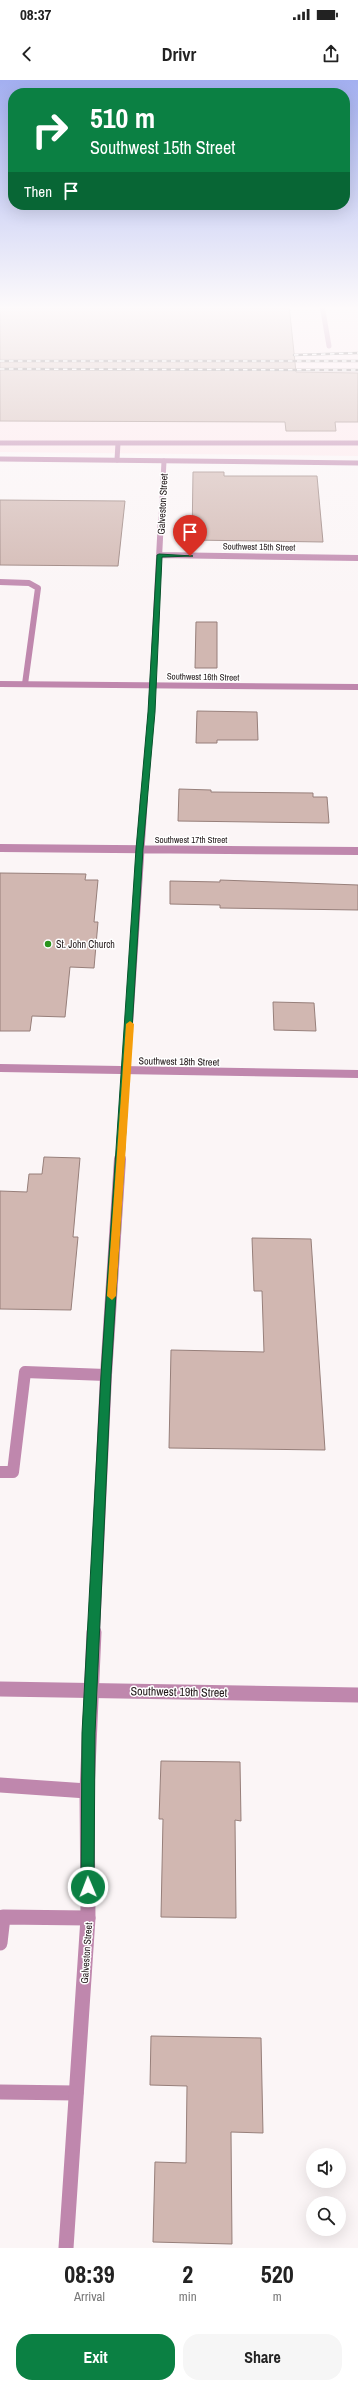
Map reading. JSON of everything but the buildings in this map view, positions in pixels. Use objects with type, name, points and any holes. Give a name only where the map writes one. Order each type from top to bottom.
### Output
[{"type":"street","points":[[0,443],[358,443]]},
{"type":"street","points":[[117,460],[118,443]]},
{"type":"street","points":[[0,459],[358,463]]},
{"type":"street","name":"Galveston Street","points":[[66,2248],[88,1918],[87,1791],[90,1690],[106,1375],[127,1072],[140,849],[153,685],[164,461]]},
{"type":"street","name":"Southwest 15th Street","points":[[159,555],[358,558]]},
{"type":"street","points":[[0,582],[29,583],[38,588],[25,684]]},
{"type":"street","name":"Southwest 16th Street","points":[[0,684],[358,687]]},
{"type":"street","name":"Southwest 17th Street","points":[[0,848],[358,851]]},
{"type":"street","name":"Southwest 18th Street","points":[[0,1068],[127,1072],[358,1074]]},
{"type":"street","points":[[0,1472],[13,1472],[25,1372],[106,1375]]},
{"type":"street","name":"Southwest 19th Street","points":[[0,1689],[358,1695]]},
{"type":"street","points":[[0,1785],[87,1791]]},
{"type":"street","points":[[0,1943],[3,1917],[88,1918]]},
{"type":"street","points":[[0,2092],[76,2094]]},
{"type":"shaded area","points":[[0,406],[358,406],[358,456],[0,452]]},
{"type":"slow traffic","points":[[112,1296],[130,1024]]},
{"type":"place","name":"St. John Church","points":[[48,944]]},
{"type":"route","points":[[88,1887],[87,1791],[90,1690],[106,1375],[127,1072],[140,849],[151,712],[159,555],[190,556]]}]
